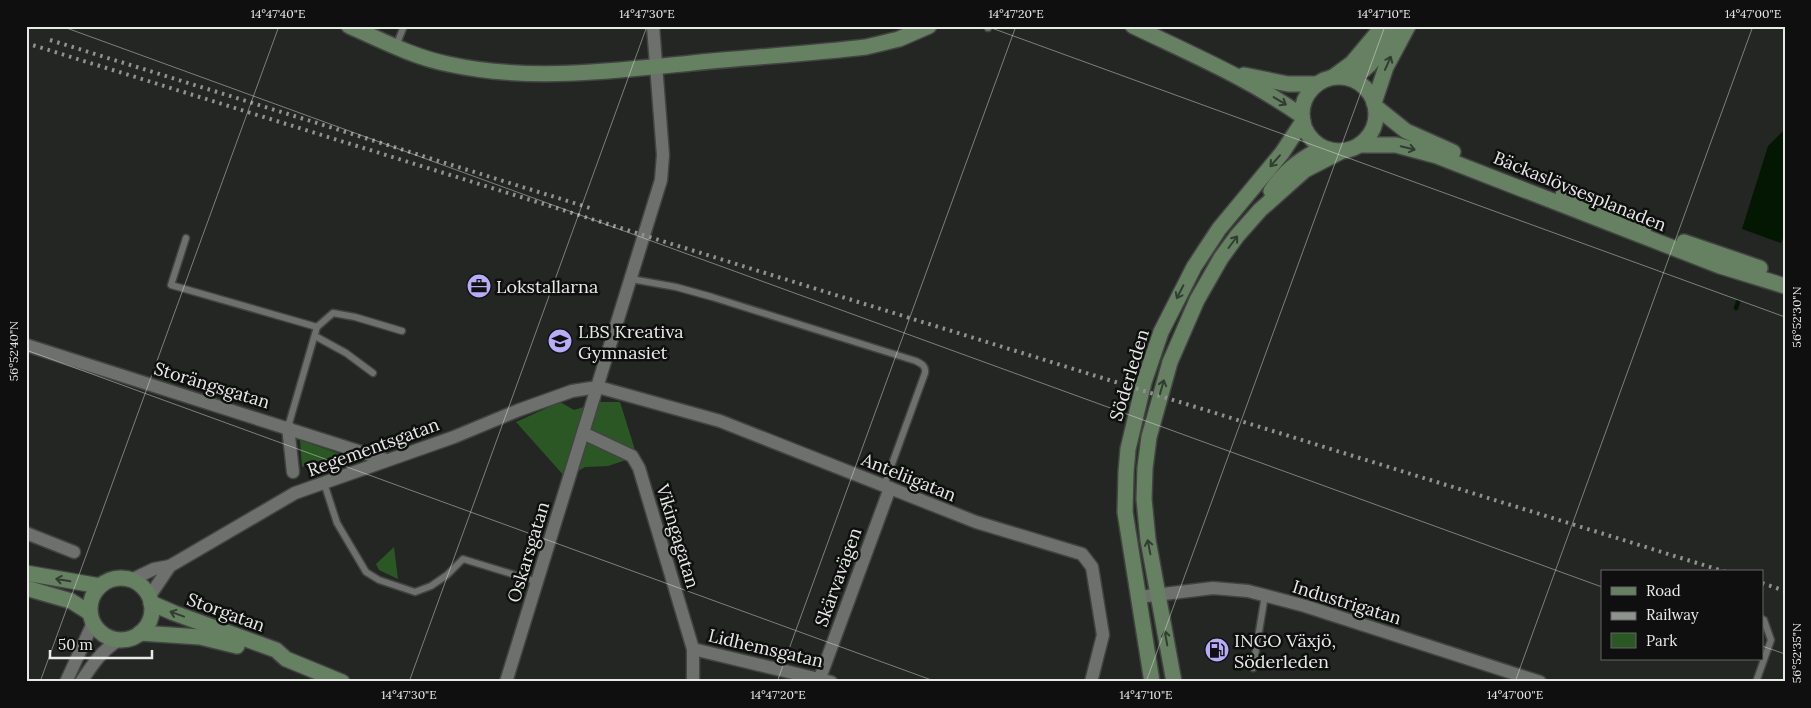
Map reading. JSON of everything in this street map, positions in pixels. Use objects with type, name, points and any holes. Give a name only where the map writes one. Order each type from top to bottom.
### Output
[{"type":"street","points":[[349,26],[396,47],[446,64],[476,70],[520,74],[593,73],[866,47],[899,39],[929,26]]},
{"type":"street","name":"Oskarsgatan","points":[[506,682],[570,472],[598,388],[663,167],[664,155],[653,26]]},
{"type":"street","points":[[1133,26],[1226,70],[1271,96],[1302,119],[1310,136],[1323,148]]},
{"type":"street","points":[[1226,70],[1275,83],[1317,84],[1333,77],[1352,63],[1383,26]]},
{"type":"street","points":[[1349,78],[1362,72],[1372,61],[1394,26]]},
{"type":"street","points":[[1359,145],[1366,140],[1374,125],[1375,105],[1386,68],[1408,26]]},
{"type":"street","points":[[1333,77],[1349,78],[1362,85],[1372,96],[1375,105]]},
{"type":"street","name":"Söderleden","points":[[1152,682],[1125,512],[1126,472],[1131,434],[1155,348],[1183,287],[1206,247],[1282,153],[1302,119],[1304,102],[1307,95],[1317,84]]},
{"type":"street","name":"Bäckaslövsesplanaden","points":[[1375,105],[1406,131],[1448,150],[1667,236],[1785,276]]},
{"type":"street","name":"Bäckaslövsesplanaden","points":[[1359,145],[1396,145],[1437,156],[1720,266],[1785,286]]},
{"type":"street","name":"Söderleden","points":[[1174,682],[1148,540],[1144,499],[1146,452],[1154,415],[1170,362],[1197,300],[1221,258],[1237,236],[1260,210],[1305,170],[1342,151],[1359,145]]},
{"type":"street","name":"Söderleden","points":[[1260,210],[1285,172],[1310,154],[1323,148],[1342,151]]},
{"type":"street","name":"Storängsgatan","points":[[26,345],[288,427],[386,460]]},
{"type":"street","name":"Regementsgatan","points":[[131,580],[154,569],[170,566],[295,493],[454,437],[519,410],[572,391],[598,388]]},
{"type":"street","name":"Anteliigatan","points":[[598,388],[720,421],[976,522],[1043,544],[1082,554],[1092,567],[1095,578],[1103,635],[1091,682]]},
{"type":"street","points":[[288,427],[293,472]]},
{"type":"street","name":"Vikingagatan","points":[[583,433],[632,456],[639,468],[693,649],[693,682]]},
{"type":"street","name":"Skärvavägen","points":[[825,680],[887,487]]},
{"type":"street","points":[[26,533],[74,552]]},
{"type":"street","name":"Regementsgatan","points":[[150,600],[170,566]]},
{"type":"street","points":[[26,573],[100,586]]},
{"type":"street","points":[[66,682],[91,618],[90,603],[100,586],[114,579],[131,580],[140,584],[150,600],[151,616],[148,622],[140,633],[119,640],[109,646],[100,655],[82,682]]},
{"type":"street","points":[[26,588],[71,600],[91,618],[103,634],[119,640]]},
{"type":"street","name":"Industrigatan","points":[[1139,597],[1213,588],[1227,588],[1266,595],[1540,682]]},
{"type":"street","name":"Storgatan","points":[[150,600],[174,614],[276,650],[286,659],[342,682]]},
{"type":"street","name":"Storgatan","points":[[140,633],[200,637],[221,641],[273,659],[286,659]]},
{"type":"street","name":"Lidhemsgatan","points":[[693,649],[825,680]]},
{"type":"lane","points":[[396,47],[404,26]]},
{"type":"lane","points":[[186,238],[171,285],[317,327]]},
{"type":"lane","points":[[631,279],[676,287],[712,297],[916,361],[923,365],[926,369],[925,373],[887,487]]},
{"type":"lane","points":[[288,427],[317,327],[333,313],[356,317],[402,330]]},
{"type":"lane","points":[[315,336],[346,353],[374,373]]},
{"type":"lane","points":[[324,483],[337,523],[366,572],[380,580],[415,592],[431,586],[463,559],[538,582]]},
{"type":"lane","points":[[1253,668],[1266,595]]},
{"type":"lane","points":[[1764,620],[1771,640],[1764,660]]},
{"type":"lane","points":[[1756,682],[1764,660]]},
{"type":"green space","points":[[560,402],[574,410],[600,402],[620,402],[635,450],[626,460],[608,466],[585,467],[566,478],[516,422]]},
{"type":"green space","points":[[300,440],[340,454],[302,467]]},
{"type":"green space","points":[[394,547],[398,579],[379,570],[376,564]]},
{"type":"shaded area","points":[[1782,132],[1785,132],[1785,233],[1781,243],[1742,229],[1768,146]]},
{"type":"waterway","points":[[1736,308],[1738,302]]},
{"type":"railway","points":[[50,40],[590,208]]},
{"type":"railway","points":[[26,43],[1720,570]]},
{"type":"railway","points":[[1764,584],[1785,591]]},
{"type":"place","name":"Lokstallarna","points":[[479,286]]},
{"type":"place","name":"LBS Kreativa Gymnasiet","points":[[560,341]]},
{"type":"place","name":"INGO Växjö, Söderleden","points":[[1217,650]]}]
